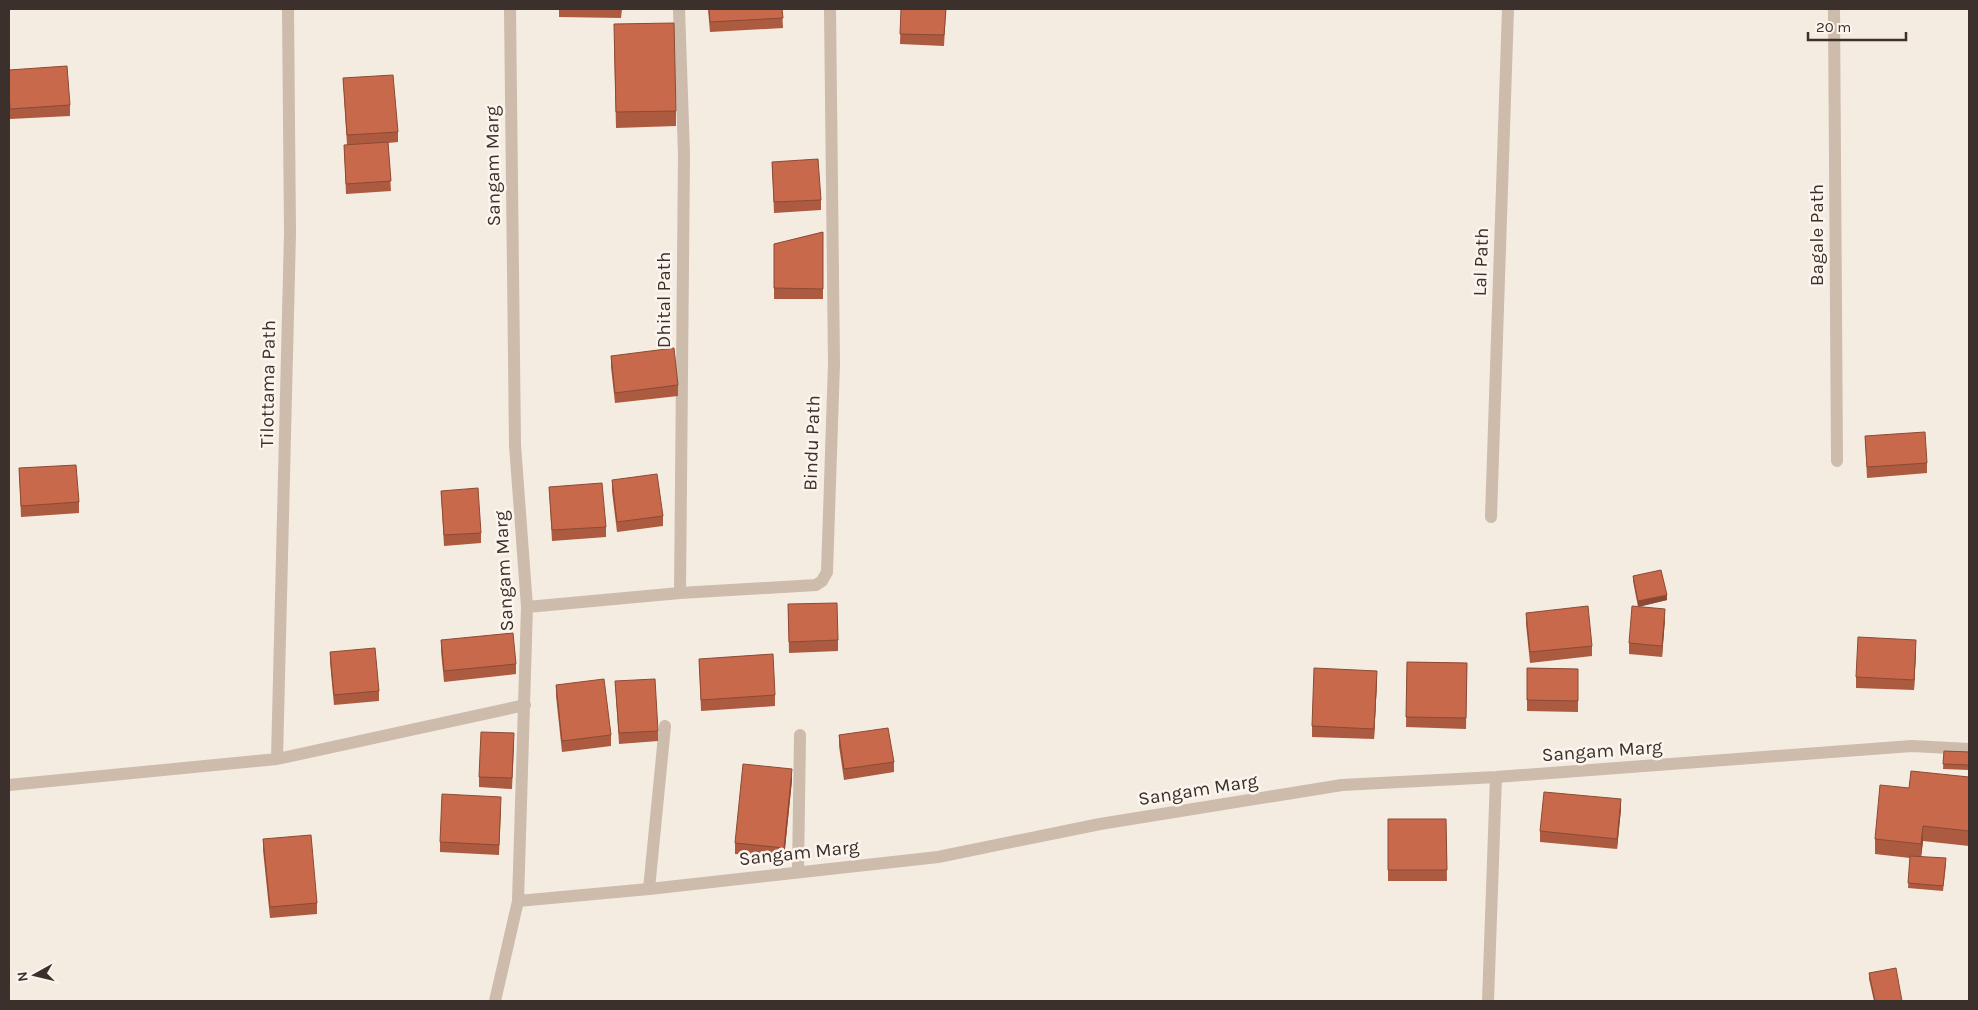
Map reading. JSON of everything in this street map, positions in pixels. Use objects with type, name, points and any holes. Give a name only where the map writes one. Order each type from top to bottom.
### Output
[{"type":"street","name":"Tilottama Path","points":[[277,760],[290,233],[288,9]]},
{"type":"street","name":"Sangam Marg","points":[[510,9],[515,445],[527,607],[518,901],[649,889],[938,857],[1100,824],[1342,785],[1496,777],[1912,746],[1969,748]]},
{"type":"street","name":"Dhital Path","points":[[679,9],[684,154],[680,592]]},
{"type":"street","name":"Bindu Path","points":[[527,607],[680,592],[816,585],[822,581],[827,572],[834,364],[830,9]]},
{"type":"street","name":"Lal Path","points":[[1492,517],[1508,9]]},
{"type":"street","name":"Bagale Path","points":[[1834,9],[1837,461]]},
{"type":"street","points":[[9,784],[277,760],[525,705]]},
{"type":"street","points":[[649,889],[665,726]]},
{"type":"street","points":[[798,872],[800,735]]},
{"type":"street","points":[[1488,1001],[1496,777]]},
{"type":"street","points":[[495,1001],[518,901]]},
{"type":"building","points":[[709,9],[782,9],[783,18],[710,22]]},
{"type":"building","points":[[901,9],[946,9],[944,35],[900,34]]},
{"type":"building","points":[[674,23],[676,111],[616,112],[614,24]]},
{"type":"building","points":[[67,66],[70,105],[10,109],[9,70]]},
{"type":"building","points":[[393,75],[398,132],[347,135],[343,78]]},
{"type":"building","points":[[388,142],[391,181],[346,184],[344,145]]},
{"type":"building","points":[[818,159],[821,200],[774,202],[772,162]]},
{"type":"building","points":[[823,232],[823,289],[774,288],[774,244]]},
{"type":"building","points":[[674,348],[678,385],[615,393],[611,356]]},
{"type":"building","points":[[1925,432],[1927,463],[1867,467],[1865,436]]},
{"type":"building","points":[[76,465],[79,502],[21,506],[19,468]]},
{"type":"building","points":[[657,474],[663,516],[617,522],[612,480]]},
{"type":"building","points":[[602,483],[606,527],[552,530],[549,487]]},
{"type":"building","points":[[478,488],[481,533],[444,535],[441,491]]},
{"type":"building","points":[[1661,570],[1667,595],[1638,601],[1633,576]]},
{"type":"building","points":[[837,603],[838,640],[789,642],[788,604]]},
{"type":"building","points":[[1588,606],[1592,646],[1530,652],[1526,613]]},
{"type":"building","points":[[1632,606],[1665,609],[1662,646],[1629,643]]},
{"type":"building","points":[[513,633],[516,664],[444,671],[441,640]]},
{"type":"building","points":[[1858,637],[1916,640],[1914,680],[1856,677]]},
{"type":"building","points":[[375,648],[379,691],[334,695],[330,652]]},
{"type":"building","points":[[773,654],[775,695],[701,700],[699,659]]},
{"type":"building","points":[[1407,662],[1467,663],[1466,718],[1406,717]]},
{"type":"building","points":[[1314,668],[1377,671],[1374,729],[1312,726]]},
{"type":"building","points":[[1527,668],[1578,669],[1578,701],[1527,700]]},
{"type":"building","points":[[604,679],[611,735],[562,741],[556,685]]},
{"type":"building","points":[[655,679],[658,731],[619,733],[615,681]]},
{"type":"building","points":[[888,728],[894,762],[844,769],[839,735]]},
{"type":"building","points":[[481,732],[514,733],[512,778],[479,777]]},
{"type":"building","points":[[1944,751],[1969,752],[1969,765],[1943,764]]},
{"type":"building","points":[[743,764],[792,769],[784,848],[735,843]]},
{"type":"building","points":[[1911,771],[1969,777],[1969,831],[1923,826],[1921,844],[1875,839],[1880,785],[1909,788]]},
{"type":"building","points":[[1544,792],[1621,799],[1617,839],[1540,831]]},
{"type":"building","points":[[442,794],[501,797],[499,845],[440,842]]},
{"type":"building","points":[[1388,819],[1446,819],[1447,870],[1388,870]]},
{"type":"building","points":[[311,835],[317,903],[270,907],[263,839]]},
{"type":"building","points":[[1910,856],[1946,858],[1943,886],[1908,883]]},
{"type":"building","points":[[1896,968],[1902,1001],[1875,1001],[1869,973]]}]
